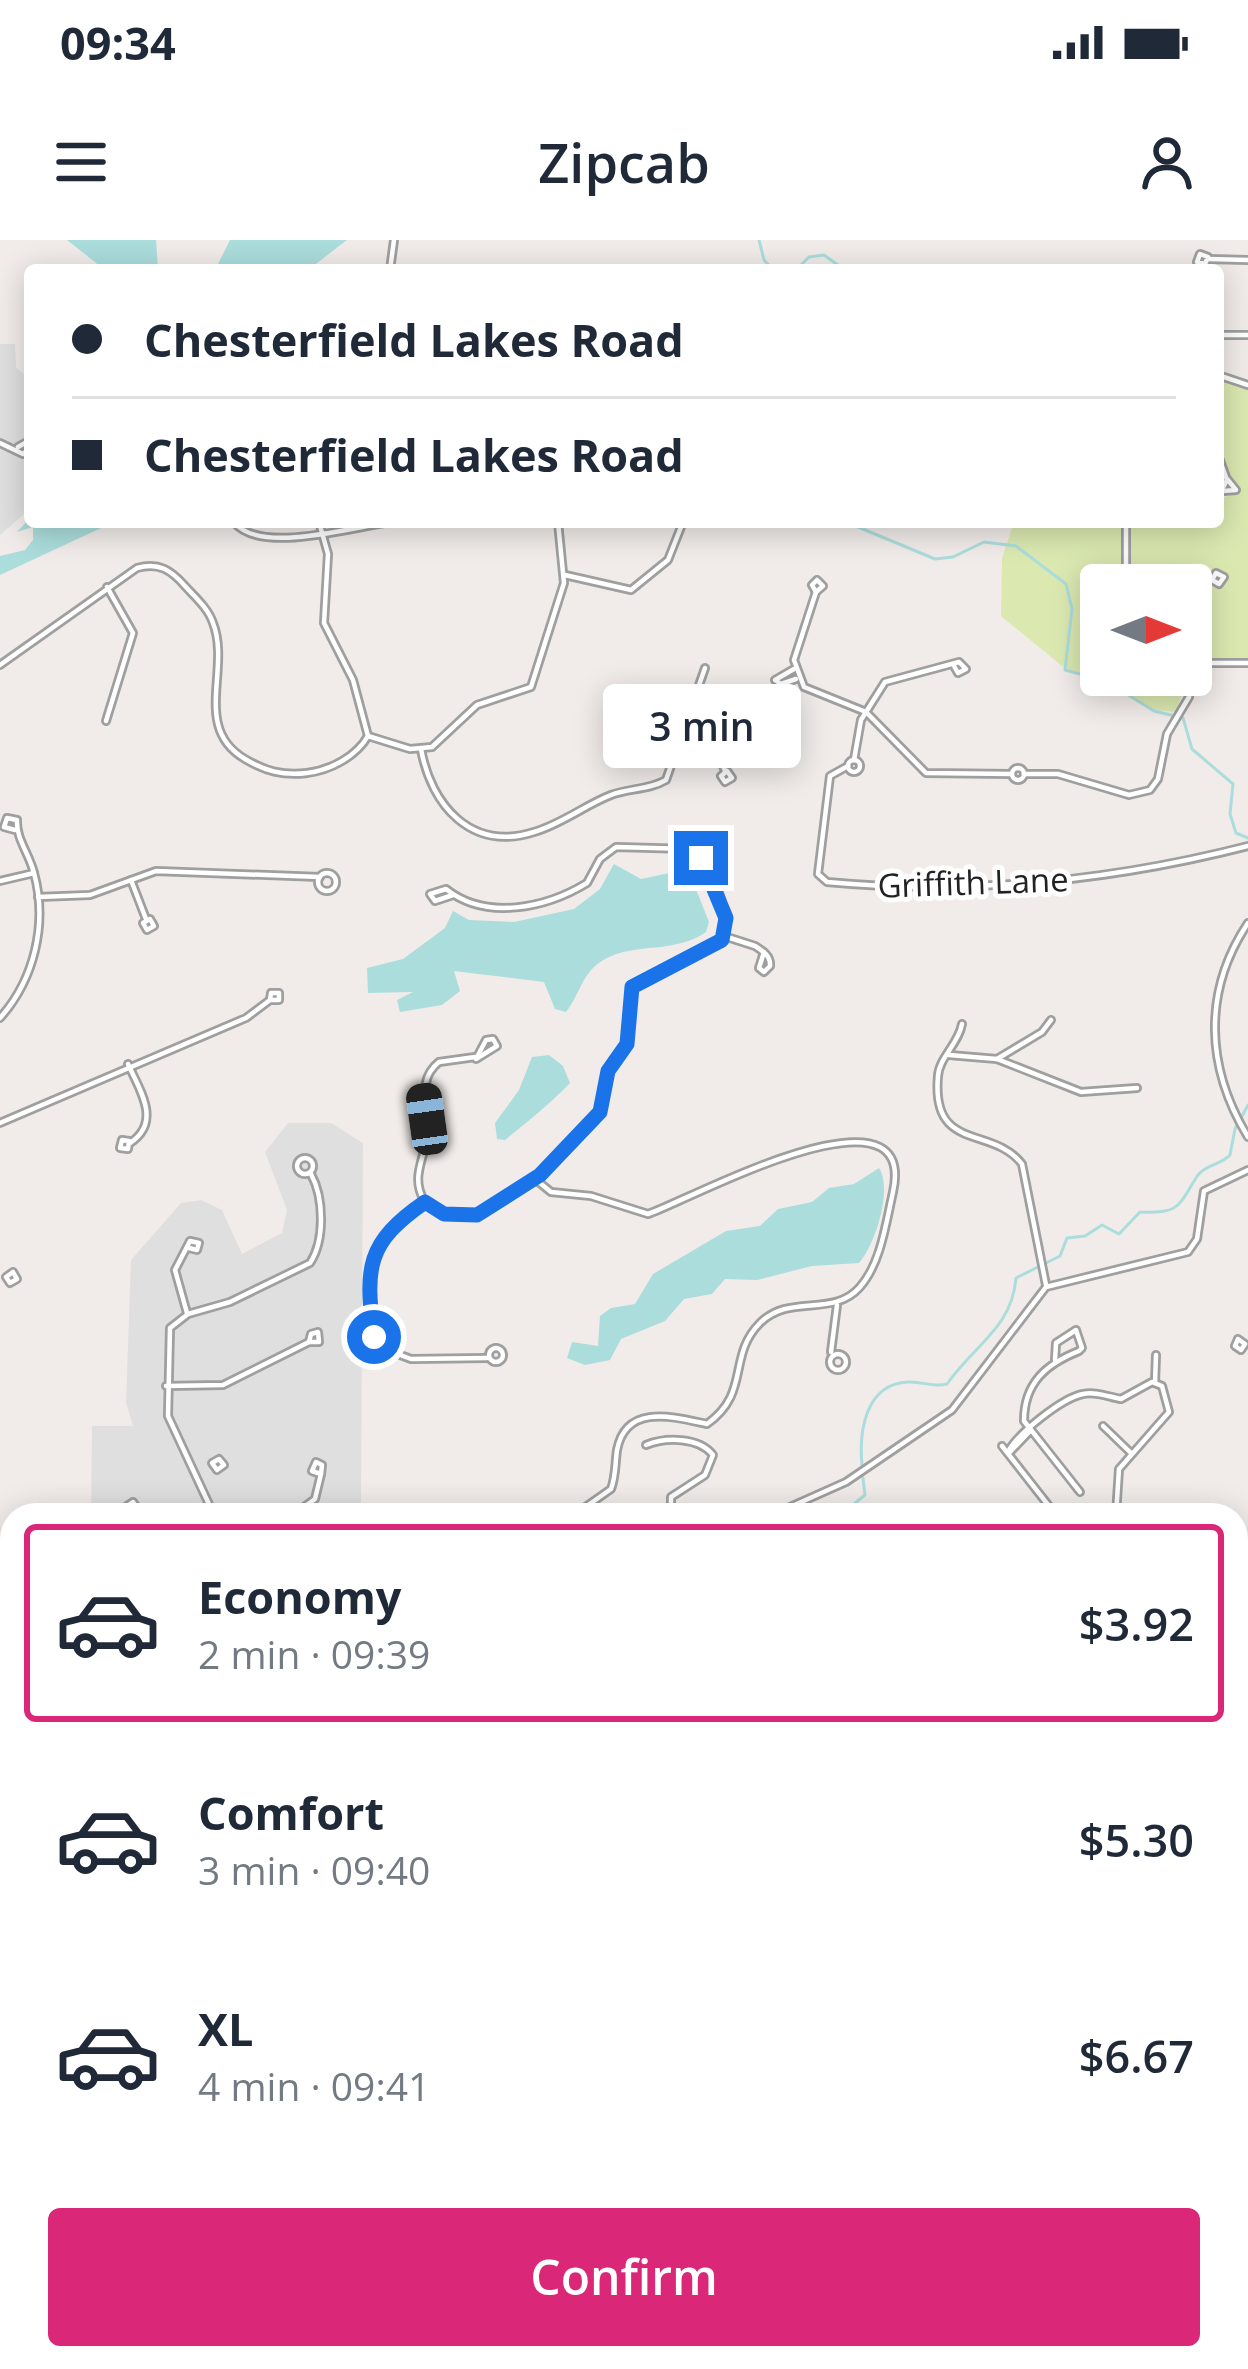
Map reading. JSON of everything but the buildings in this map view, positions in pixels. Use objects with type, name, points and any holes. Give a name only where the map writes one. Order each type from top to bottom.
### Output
[{"type":"street","points":[[1208,259],[1248,260]]},
{"type":"street","points":[[0,443],[18,447]]},
{"type":"street","points":[[1224,472],[1236,490],[1224,493]]},
{"type":"street","points":[[1224,486],[1227,480]]},
{"type":"street","points":[[242,528],[258,539],[349,528]]},
{"type":"street","points":[[320,528],[328,554],[324,623],[353,680],[368,736]]},
{"type":"street","points":[[368,736],[422,749],[435,744],[476,705],[532,687],[565,575],[559,528]]},
{"type":"street","points":[[565,575],[631,590],[668,560],[680,528]]},
{"type":"street","points":[[1126,528],[1126,564]]},
{"type":"street","points":[[0,665],[106,587],[137,568],[161,566],[205,608],[217,647],[216,724],[237,755],[277,774],[316,772],[355,753],[368,736]]},
{"type":"street","points":[[106,587],[133,633],[106,722]]},
{"type":"street","points":[[816,592],[794,669],[797,679],[808,690],[866,712],[930,775],[1012,774],[1018,781],[1024,774],[1058,775],[1139,795],[1158,779],[1167,734],[1189,696]]},
{"type":"street","points":[[1212,663],[1248,663]]},
{"type":"street","points":[[866,712],[894,676],[954,666]]},
{"type":"street","points":[[422,749],[432,794],[448,813],[483,831],[523,835],[611,795],[662,783],[676,764],[705,668]]},
{"type":"street","points":[[794,669],[775,680],[781,684],[797,679]]},
{"type":"street","name":"Griffith Lane","points":[[866,712],[854,760],[858,771],[848,766],[830,776],[818,874],[827,882],[1001,885],[1101,878],[1248,846]]},
{"type":"street","points":[[685,725],[710,734],[725,771]]},
{"type":"street","points":[[0,1018],[29,974],[38,897],[34,873],[15,830]]},
{"type":"street","points":[[453,895],[488,907],[523,907],[581,887],[605,852],[616,848],[689,849],[713,883],[726,918],[724,936]]},
{"type":"street","points":[[38,897],[90,896],[156,871],[320,877]]},
{"type":"street","points":[[0,881],[34,873]]},
{"type":"street","points":[[131,879],[146,919]]},
{"type":"street","points":[[1248,923],[1225,967],[1214,1018],[1220,1081],[1248,1137]]},
{"type":"street","points":[[724,936],[764,952]]},
{"type":"street","points":[[475,1057],[440,1062],[428,1075],[427,1134],[417,1180],[425,1202],[444,1214],[477,1215],[535,1179],[600,1112],[608,1071],[627,1044],[632,987],[724,936]]},
{"type":"street","points":[[0,1124],[128,1064],[247,1018],[270,1000]]},
{"type":"street","points":[[997,1058],[1042,1032],[1051,1020]]},
{"type":"street","points":[[962,1024],[938,1074],[945,1121],[962,1136],[1018,1158],[1028,1179],[1046,1287]]},
{"type":"street","points":[[950,1054],[997,1058],[1081,1092],[1137,1088]]},
{"type":"street","points":[[128,1064],[148,1117],[144,1132],[130,1143]]},
{"type":"street","points":[[535,1179],[551,1192],[591,1196],[648,1214],[790,1152],[843,1143],[871,1144],[891,1162],[895,1185],[873,1268],[862,1285],[837,1304],[790,1306],[758,1325],[740,1356],[737,1390],[707,1424],[664,1414],[635,1422],[618,1445],[611,1489],[591,1503]]},
{"type":"street","points":[[800,1503],[844,1484],[956,1406],[1046,1287],[1183,1256],[1197,1239],[1204,1191],[1248,1170]]},
{"type":"street","points":[[208,1503],[171,1424],[167,1335],[188,1313],[230,1302],[310,1264],[318,1245],[320,1193],[311,1174]]},
{"type":"street","points":[[425,1202],[387,1229],[376,1245],[374,1337],[387,1350],[411,1359],[487,1358]]},
{"type":"street","points":[[188,1313],[175,1270],[189,1248]]},
{"type":"street","points":[[831,1352],[837,1304]]},
{"type":"street","points":[[1055,1360],[1056,1343],[1076,1330],[1082,1348],[1055,1360],[1034,1382],[1024,1406],[1030,1431],[1080,1492]]},
{"type":"street","points":[[166,1386],[223,1385],[309,1342]]},
{"type":"street","points":[[1116,1503],[1117,1474],[1168,1412],[1169,1397],[1155,1383],[1156,1355]]},
{"type":"street","points":[[1008,1452],[1082,1394],[1121,1400],[1155,1383]]},
{"type":"street","points":[[1103,1426],[1131,1453]]},
{"type":"street","points":[[646,1445],[660,1439],[695,1443],[713,1455],[706,1475],[671,1497],[671,1503]]},
{"type":"street","points":[[1002,1446],[1047,1503]]},
{"type":"street","points":[[195,1476],[213,1467]]},
{"type":"street","points":[[310,1503],[315,1499],[321,1474]]},
{"type":"shaded area","points":[[0,344],[15,344],[16,368],[24,374],[24,514],[0,535]]},
{"type":"shaded area","points":[[288,1123],[331,1123],[363,1143],[361,1503],[91,1503],[92,1426],[133,1426],[126,1403],[131,1260],[181,1203],[201,1200],[222,1210],[242,1254],[282,1233],[287,1210],[265,1152]]},
{"type":"green space","points":[[1224,380],[1248,388],[1248,660],[1212,660],[1212,583],[1225,583],[1221,571],[1212,574],[1212,564],[1129,564],[1129,528],[1224,528],[1224,498],[1238,492],[1224,463]]},
{"type":"green space","points":[[1012,528],[1123,528],[1123,564],[1080,564],[1080,673],[1067,670],[1001,616],[1002,558]]},
{"type":"green space","points":[[1132,696],[1181,696],[1176,712],[1154,710]]},
{"type":"water","points":[[67,240],[156,240],[158,264],[97,264]]},
{"type":"water","points":[[230,240],[347,240],[316,264],[218,264]]},
{"type":"water","points":[[33,528],[101,528],[0,575],[0,556],[25,550],[33,540]]},
{"type":"water","points":[[614,864],[641,879],[688,869],[709,922],[706,932],[682,943],[605,959],[586,977],[566,1012],[555,1009],[544,982],[454,971],[460,991],[442,1005],[400,1012],[397,1000],[413,992],[368,993],[367,968],[403,959],[445,928],[453,911],[469,920],[514,922],[574,909],[600,889]]},
{"type":"water","points":[[549,1055],[563,1066],[570,1083],[505,1140],[497,1139],[495,1123],[519,1090],[532,1057]]},
{"type":"water","points":[[879,1168],[884,1189],[880,1217],[859,1263],[812,1266],[757,1280],[725,1279],[712,1294],[684,1299],[665,1321],[621,1339],[610,1360],[585,1365],[567,1358],[572,1342],[598,1346],[600,1316],[611,1308],[635,1304],[653,1274],[726,1231],[760,1226],[778,1209],[812,1202],[829,1188],[854,1184]]},
{"type":"waterway","points":[[759,240],[768,264]]},
{"type":"waterway","points":[[802,264],[809,257],[824,255],[837,264]]},
{"type":"waterway","points":[[860,528],[935,559],[953,557],[984,542],[1016,546],[1066,584],[1072,609],[1065,670],[1106,681],[1154,711],[1183,718],[1192,749],[1233,784],[1230,814],[1236,833],[1248,838]]},
{"type":"waterway","points":[[862,1465],[867,1413],[882,1391],[908,1382],[947,1384],[1000,1323],[1016,1278],[1060,1256],[1067,1238],[1085,1236],[1102,1225],[1119,1234],[1140,1212],[1177,1206],[1201,1171],[1230,1155],[1235,1129],[1248,1105]]},
{"type":"waterway","points":[[855,1503],[865,1495],[863,1478]]},
{"type":"route","points":[[374,1337],[373,1257],[387,1229],[425,1202],[444,1214],[477,1215],[535,1179],[600,1112],[608,1071],[627,1044],[629,996],[635,982],[722,940],[726,918],[701,858]]}]
